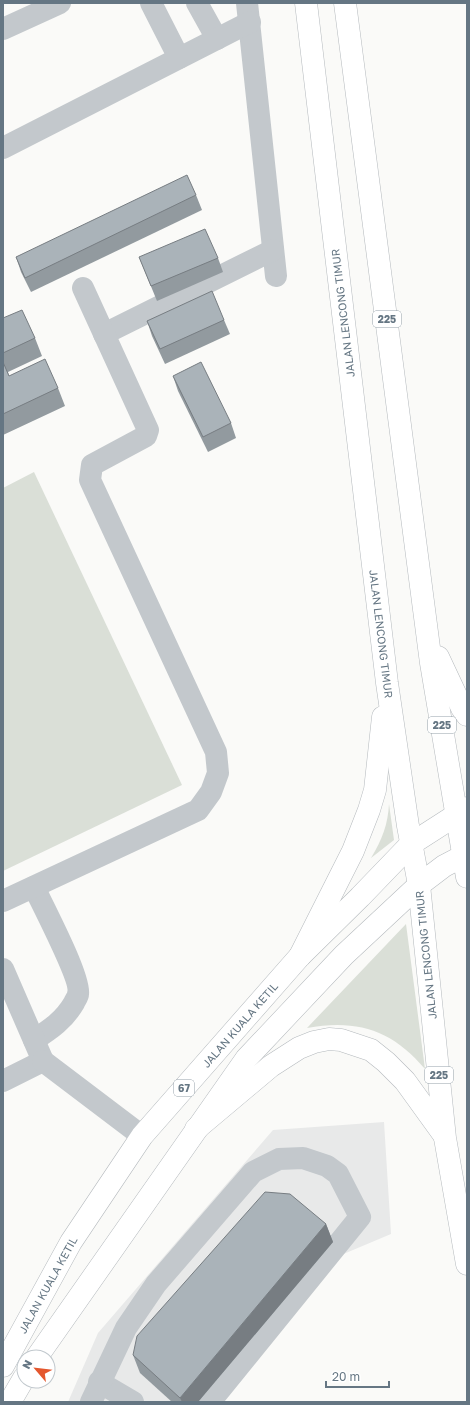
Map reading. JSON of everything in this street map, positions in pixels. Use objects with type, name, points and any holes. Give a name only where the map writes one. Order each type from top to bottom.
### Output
[{"type":"main road","name":"JALAN LENCONG TIMUR","points":[[306,3],[387,683],[411,844],[419,885],[445,1138],[467,1264]]},
{"type":"main road","name":"225","points":[[345,3],[431,663],[462,811],[466,862]]},
{"type":"main road","points":[[428,636],[462,708],[467,715]]},
{"type":"main road","points":[[300,956],[353,851],[369,810],[375,790],[387,683]]},
{"type":"main road","name":"67","points":[[411,844],[462,811]]},
{"type":"main road","name":"JALAN KUALA KETIL","points":[[3,1366],[71,1242],[142,1136],[300,956],[411,844]]},
{"type":"main road","points":[[43,1349],[246,1059],[344,955],[419,885],[444,866],[466,862]]},
{"type":"main road","points":[[196,1129],[271,1066],[299,1048],[314,1042],[329,1039],[352,1043],[371,1050],[386,1062],[405,1081],[445,1138]]},
{"type":"main road","points":[[10,1402],[18,1389]]},
{"type":"street","points":[[3,29],[60,3]]},
{"type":"street","points":[[151,3],[179,58]]},
{"type":"street","points":[[198,3],[217,39]]},
{"type":"street","points":[[3,148],[217,39],[249,13]]},
{"type":"street","points":[[249,13],[276,276]]},
{"type":"street","points":[[104,334],[273,250]]},
{"type":"street","points":[[3,901],[198,810],[211,792],[218,773],[216,752],[90,480],[92,466],[146,436],[148,430],[83,288]]},
{"type":"street","points":[[34,887],[72,968],[78,985],[78,994],[68,1013],[53,1028],[34,1040]]},
{"type":"street","points":[[3,969],[43,1061],[142,1136]]},
{"type":"street","points":[[3,1080],[43,1061]]},
{"type":"street","points":[[91,1402],[99,1382],[126,1328],[156,1284],[253,1172],[279,1159],[303,1158],[327,1166],[338,1174],[360,1217],[210,1402]]},
{"type":"street","points":[[99,1382],[133,1402]]},
{"type":"shaded area","points":[[34,472],[182,785],[3,871],[3,488]]},
{"type":"shaded area","points":[[389,804],[394,840],[371,858],[384,832]]},
{"type":"shaded area","points":[[406,924],[425,1069],[400,1045],[372,1030],[342,1025],[307,1028]]},
{"type":"shaded area","points":[[384,1122],[391,1234],[334,1258],[223,1402],[68,1402],[98,1333],[273,1130]]},
{"type":"building","points":[[187,175],[196,195],[25,278],[16,257]]},
{"type":"building","points":[[205,229],[218,258],[151,286],[139,257]]},
{"type":"building","points":[[212,291],[224,320],[160,349],[147,321]]},
{"type":"building","points":[[22,310],[35,338],[3,353],[3,318]]},
{"type":"building","points":[[45,359],[58,388],[3,414],[3,362],[9,376]]},
{"type":"building","points":[[201,362],[231,423],[203,437],[173,376]]},
{"type":"building","points":[[265,1192],[290,1194],[326,1224],[180,1398],[133,1355],[137,1336]]}]
